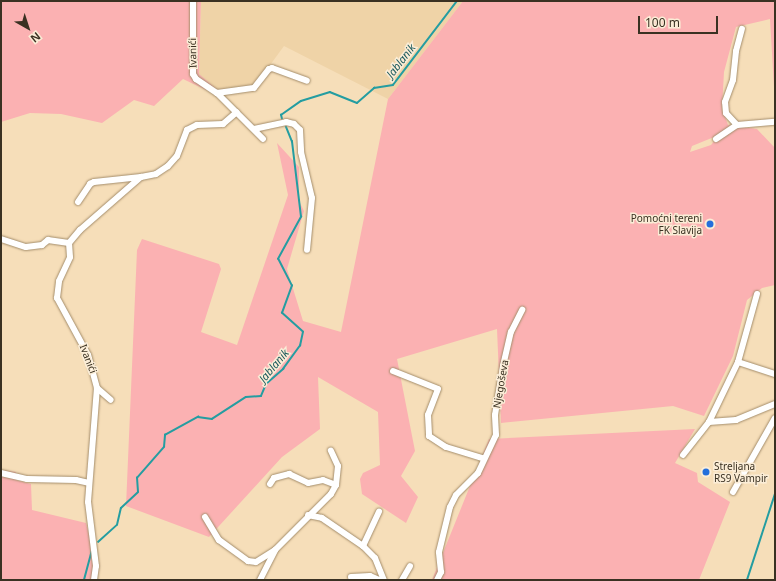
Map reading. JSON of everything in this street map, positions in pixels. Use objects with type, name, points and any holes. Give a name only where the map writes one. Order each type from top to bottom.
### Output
[{"type":"street","name":"Ivanići","points":[[193,1],[193,74],[196,79],[217,93],[254,129],[263,140]]},
{"type":"street","points":[[737,125],[726,113],[725,102],[734,80],[742,29]]},
{"type":"street","points":[[217,93],[254,88],[268,69],[272,68],[307,81]]},
{"type":"street","points":[[78,202],[90,184],[94,182],[141,177],[160,172],[174,161],[187,130],[197,125],[223,124],[237,112]]},
{"type":"street","points":[[254,129],[286,122],[294,124],[300,130],[301,152],[312,198],[307,250]]},
{"type":"street","points":[[716,139],[737,125],[775,122]]},
{"type":"street","points":[[1,239],[26,247],[42,245],[48,240],[69,243],[80,230],[141,177]]},
{"type":"street","name":"Ivanići","points":[[69,243],[70,257],[57,290],[57,298],[88,355],[97,388],[89,483],[89,520],[93,546],[94,580]]},
{"type":"street","points":[[683,455],[708,422],[738,362],[757,294]]},
{"type":"street","name":"Njegoševa","points":[[437,580],[441,572],[439,552],[450,507],[456,495],[478,473],[483,458],[490,450],[496,435],[495,415],[503,366],[511,332],[522,310]]},
{"type":"street","points":[[738,362],[775,374]]},
{"type":"street","points":[[393,371],[438,389],[428,415],[429,436],[446,448],[483,458]]},
{"type":"street","points":[[97,388],[111,400]]},
{"type":"street","points":[[708,422],[736,420],[775,404]]},
{"type":"street","points":[[733,492],[775,418]]},
{"type":"street","points":[[205,517],[219,540],[248,562],[256,562],[275,550],[330,494],[336,485],[338,466],[331,451]]},
{"type":"street","points":[[1,473],[27,479],[76,480],[89,483]]},
{"type":"street","points":[[270,484],[274,478],[288,474],[308,483],[323,480],[336,485]]},
{"type":"street","points":[[363,546],[378,512]]},
{"type":"street","points":[[308,515],[322,518],[363,546],[375,558],[384,580]]},
{"type":"street","points":[[260,580],[275,550]]},
{"type":"street","points":[[402,580],[410,566]]},
{"type":"street","points":[[351,577],[370,576],[379,580]]},
{"type":"shaded area","points":[[1,1],[201,1],[199,74],[218,90],[206,90],[183,79],[154,106],[134,100],[102,123],[61,114],[30,113],[1,122]]},
{"type":"shaded area","points":[[201,1],[463,1],[388,99],[284,46],[254,87],[218,90],[199,74]]},
{"type":"shaded area","points":[[463,1],[775,1],[775,104],[770,19],[736,27],[724,72],[722,108],[728,125],[757,129],[775,148],[775,285],[762,288],[747,300],[733,356],[704,416],[673,406],[501,423],[497,329],[397,359],[415,451],[401,476],[418,497],[406,523],[362,494],[360,479],[363,473],[380,465],[378,412],[318,377],[320,429],[282,457],[209,537],[126,506],[137,250],[142,239],[219,264],[221,269],[201,332],[237,345],[288,195],[277,143],[299,167],[299,201],[304,211],[287,269],[303,321],[341,332],[388,99]],"holes":[[[719,135],[711,145],[690,152],[692,146]]]},
{"type":"shaded area","points":[[695,429],[675,463],[697,473],[698,482],[730,502],[699,580],[432,580],[489,439]]},
{"type":"shaded area","points":[[1,470],[16,472],[16,480],[31,484],[32,510],[86,523],[94,554],[94,580],[1,580]]},
{"type":"waterway","name":"Jablanik","points":[[282,119],[281,115],[301,101],[330,92],[357,103],[374,88],[393,85],[457,1]]},
{"type":"waterway","name":"Jablanik","points":[[98,542],[117,525],[121,508],[138,492],[137,478],[164,447],[165,435],[198,417],[212,419],[246,397],[261,396],[266,384],[283,369],[300,346],[303,332],[282,313],[292,286],[278,259],[301,217],[292,142],[286,127]]},
{"type":"waterway","points":[[747,580],[775,494]]},
{"type":"waterway","name":"Jablanik","points":[[84,580],[92,551]]},
{"type":"place","name":"Pomoćni tereni FK Slavija","points":[[710,224]]},
{"type":"place","name":"Streljana RS9 Vampir","points":[[706,472]]}]
